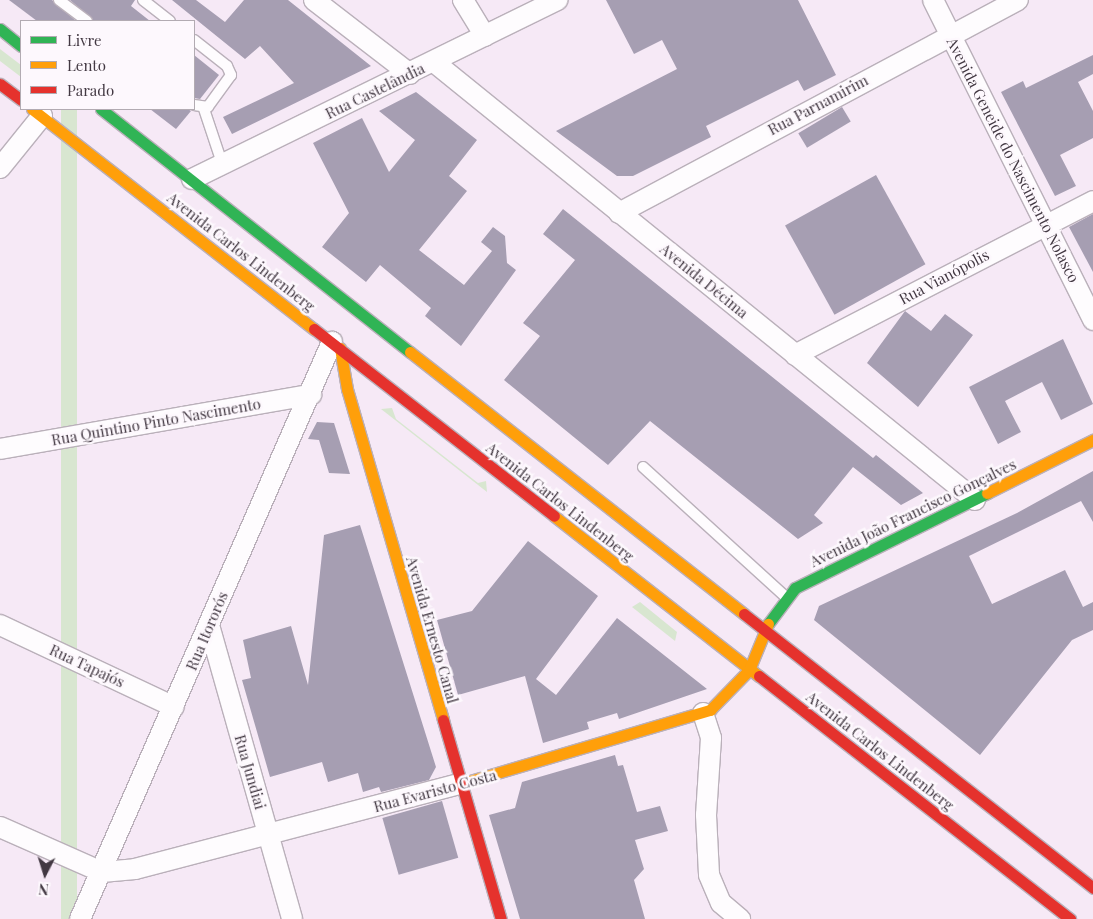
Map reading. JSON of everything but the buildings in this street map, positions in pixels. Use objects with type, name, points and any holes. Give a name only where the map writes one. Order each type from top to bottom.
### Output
[{"type":"main road","points":[[0,29],[20,45]]},
{"type":"main road","points":[[0,84],[20,99]]},
{"type":"main road","name":"Avenida Carlos Lindenberg","points":[[102,110],[1093,888]]},
{"type":"main road","name":"Avenida Carlos Lindenberg","points":[[37,112],[1070,919]]},
{"type":"main road","name":"Avenida Ernesto Canal","points":[[336,345],[460,784],[501,919]]},
{"type":"main road","name":"Avenida João Francisco Gonçalves","points":[[785,596],[1093,440]]},
{"type":"main road","points":[[749,670],[764,631],[785,596]]},
{"type":"main road","name":"Rua Evaristo Costa","points":[[460,784],[703,713],[721,702],[749,670]]},
{"type":"street","points":[[314,0],[410,74]]},
{"type":"street","points":[[463,0],[485,36]]},
{"type":"street","name":"Rua Castelândia","points":[[192,179],[223,166],[558,0]]},
{"type":"street","name":"Avenida Geneide do Nascimento Nolasco","points":[[933,0],[1093,320]]},
{"type":"street","name":"Rua Parnamirim","points":[[619,213],[950,34],[1018,0]]},
{"type":"street","name":"Avenida Décima","points":[[434,62],[975,500]]},
{"type":"street","points":[[0,168],[37,112]]},
{"type":"street","name":"Rua Vianópolis","points":[[795,355],[1093,201]]},
{"type":"street","name":"Rua Itororós","points":[[80,919],[311,394],[336,345]]},
{"type":"street","name":"Rua Quintino Pinto Nascimento","points":[[0,449],[311,394]]},
{"type":"street","name":"Rua Tapajós","points":[[0,625],[174,707]]},
{"type":"street","name":"Rua Jundiai","points":[[209,625],[292,919]]},
{"type":"street","points":[[703,713],[711,738],[706,815],[709,875],[721,903],[740,919]]},
{"type":"street","name":"Rua Evaristo Costa","points":[[102,872],[136,869],[268,836],[460,784]]},
{"type":"street","points":[[0,828],[102,872]]},
{"type":"lane","points":[[59,0],[86,20]]},
{"type":"lane","points":[[143,0],[169,20]]},
{"type":"lane","points":[[195,41],[231,72],[204,109]]},
{"type":"lane","points":[[195,105],[204,109],[223,166]]},
{"type":"lane","points":[[643,467],[785,596]]},
{"type":"green space","points":[[0,49],[20,64],[20,76],[0,61]]},
{"type":"green space","points":[[61,110],[77,110],[77,919],[61,919]]},
{"type":"green space","points":[[392,408],[396,419],[478,483],[486,481],[487,492],[381,409]]},
{"type":"green space","points":[[640,602],[677,632],[675,641],[632,607]]},
{"type":"traffic: fast","points":[[0,29],[20,45]]},
{"type":"traffic: fast","points":[[102,110],[410,352]]},
{"type":"traffic: fast","points":[[768,624],[795,588],[987,493]]},
{"type":"traffic: slow","points":[[33,110],[314,329]]},
{"type":"traffic: slow","points":[[340,348],[347,389],[443,720]]},
{"type":"traffic: slow","points":[[410,352],[744,614]]},
{"type":"traffic: slow","points":[[987,493],[1093,440]]},
{"type":"traffic: slow","points":[[554,516],[759,676]]},
{"type":"traffic: slow","points":[[460,784],[710,710],[749,670],[768,624]]},
{"type":"traffic: jam","points":[[0,84],[20,99]]},
{"type":"traffic: jam","points":[[314,329],[554,516]]},
{"type":"traffic: jam","points":[[744,614],[1093,888]]},
{"type":"traffic: jam","points":[[759,676],[1070,919]]},
{"type":"traffic: jam","points":[[443,720],[501,919]]}]
